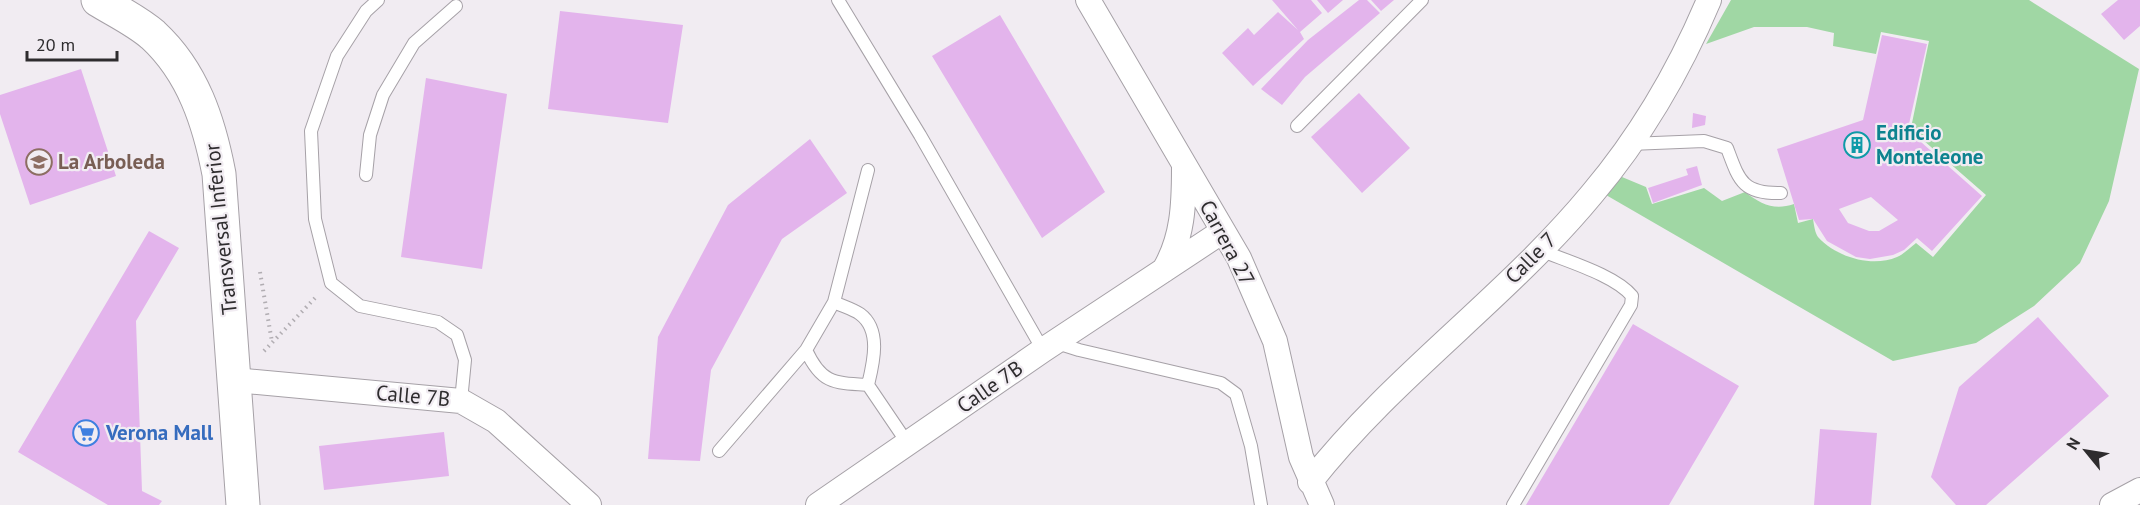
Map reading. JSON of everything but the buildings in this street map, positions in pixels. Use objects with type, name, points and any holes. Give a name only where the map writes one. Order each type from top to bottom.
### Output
[{"type":"main road","name":"Transversal Inferior","points":[[98,0],[151,34],[175,58],[192,87],[210,127],[219,174],[243,505]]},
{"type":"street","name":"Carrera 27","points":[[1088,0],[1239,258],[1275,341],[1301,457],[1322,505]]},
{"type":"street","name":"Calle 7","points":[[1310,482],[1344,439],[1540,250],[1592,194],[1630,144],[1690,46],[1709,0]]},
{"type":"street","name":"Calle 7B","points":[[1162,272],[1175,250],[1185,206],[1184,165]]},
{"type":"street","name":"Calle 7B","points":[[819,505],[1050,346],[1223,231]]},
{"type":"street","name":"Calle 7B","points":[[235,380],[461,401],[496,421],[589,505]]},
{"type":"street","points":[[2112,505],[2140,490]]},
{"type":"lane","points":[[378,0],[366,11],[337,56],[311,131],[315,219],[331,283],[360,306],[438,322],[457,335],[465,360],[461,401]]},
{"type":"lane","points":[[838,0],[1050,346],[1079,350],[1221,383],[1236,394],[1251,446],[1261,505]]},
{"type":"lane","points":[[1297,126],[1422,0]]},
{"type":"lane","points":[[366,175],[370,135],[383,95],[414,43],[456,2]]},
{"type":"lane","points":[[1630,144],[1713,142],[1727,148],[1738,178],[1749,189],[1764,193],[1781,193]]},
{"type":"lane","points":[[719,451],[806,350],[834,302],[868,170]]},
{"type":"lane","points":[[1513,505],[1631,305],[1632,296],[1627,290],[1607,278],[1540,250]]},
{"type":"lane","points":[[834,302],[862,315],[871,332],[876,350],[868,385],[908,444]]},
{"type":"lane","points":[[806,350],[816,371],[840,383],[868,385]]},
{"type":"path","points":[[235,380],[331,283]]},
{"type":"green space","points":[[1731,0],[2029,0],[2139,69],[2109,201],[2080,263],[2034,306],[1976,343],[1893,361],[1606,195],[1622,177],[1646,187],[1652,204],[1704,188],[1722,201],[1745,192],[1768,205],[1780,207],[1794,204],[1798,223],[1813,219],[1817,235],[1834,250],[1855,259],[1877,261],[1897,257],[1916,243],[1933,257],[1986,195],[1923,140],[1912,123],[1929,41],[1881,32],[1876,54],[1833,46],[1834,33],[1807,27],[1754,27],[1706,44]]},
{"type":"place","name":"Edificio Monteleone","points":[[1857,145]]},
{"type":"place","name":"La Arboleda","points":[[39,162]]},
{"type":"place","name":"Verona Mall","points":[[86,433]]}]
